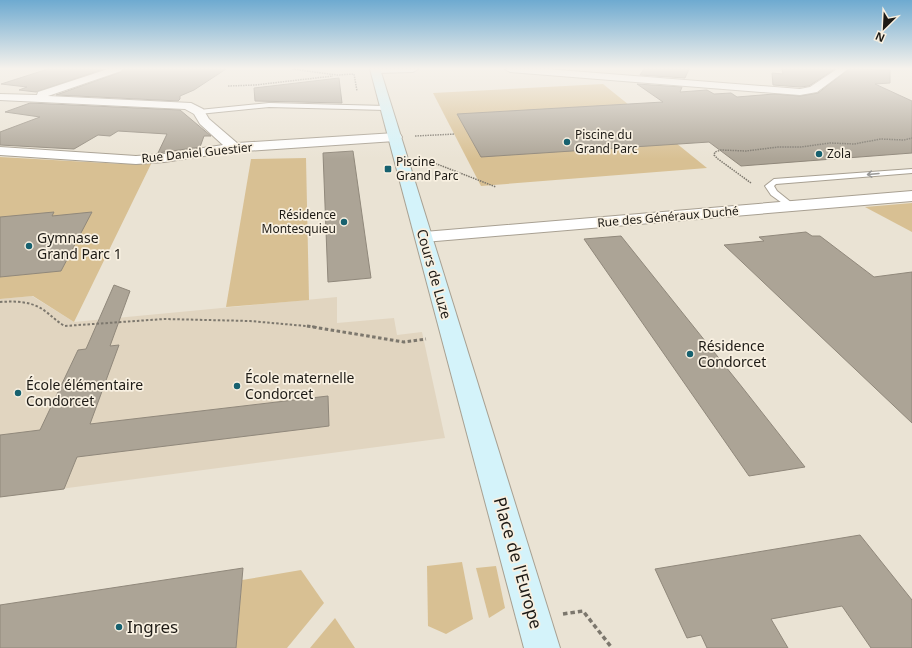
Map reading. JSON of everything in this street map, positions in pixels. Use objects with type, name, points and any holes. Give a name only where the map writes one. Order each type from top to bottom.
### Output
[{"type":"street","points":[[0,108],[27,99]]},
{"type":"street","points":[[57,99],[177,105],[193,108],[199,112],[204,121],[230,144],[230,148]]},
{"type":"street","name":"Cours de Luze","points":[[383,99],[494,479]]},
{"type":"street","name":"Rue Daniel Guestier","points":[[0,151],[136,160],[164,158],[230,148],[395,137]]},
{"type":"street","name":"Rue des Généraux Duché","points":[[424,237],[912,196]]},
{"type":"street","name":"Place de l'Europe","points":[[494,479],[542,648]]},
{"type":"lane","points":[[199,112],[269,105],[386,108]]},
{"type":"lane","points":[[792,207],[774,193],[769,186],[774,182],[912,171]]},
{"type":"path","points":[[416,136],[455,134]]},
{"type":"path","points":[[753,185],[718,159],[714,155],[715,152],[721,150],[746,151],[778,147],[800,147],[830,143],[854,144],[881,139],[904,140],[912,138]]},
{"type":"path","points":[[420,158],[496,187]]},
{"type":"path","points":[[0,302],[23,302],[33,304],[43,309],[65,326],[164,319],[250,321],[324,328],[404,342],[428,339]]},
{"type":"path","points":[[559,615],[583,611],[612,648]]},
{"type":"shaded area","name":"Piscine du Grand Parc","points":[[436,99],[622,99],[707,168],[481,186]]},
{"type":"shaded area","points":[[0,157],[123,164],[151,164],[74,322],[33,296],[0,299]]},
{"type":"shaded area","points":[[306,158],[309,300],[226,307],[251,159]]},
{"type":"shaded area","points":[[912,203],[912,232],[865,207]]},
{"type":"shaded area","name":"École maternelle Condorcet","points":[[32,296],[74,322],[337,297],[337,323],[394,318],[397,335],[422,332],[445,438],[0,497],[0,299]]},
{"type":"shaded area","points":[[462,562],[473,619],[446,634],[428,626],[427,566]]},
{"type":"shaded area","points":[[496,566],[505,608],[489,618],[476,568]]},
{"type":"shaded area","points":[[301,570],[324,603],[287,648],[236,648],[242,580]]},
{"type":"shaded area","points":[[335,618],[355,648],[310,648]]},
{"type":"building","points":[[142,99],[180,99],[178,101]]},
{"type":"building","points":[[255,99],[342,99],[342,103],[255,101]]},
{"type":"building","points":[[659,99],[908,99],[912,101],[912,153],[741,166],[709,142],[481,157],[457,114],[663,102]]},
{"type":"building","points":[[30,103],[180,110],[211,136],[204,136],[200,147],[158,153],[167,134],[118,131],[110,136],[98,135],[74,149],[0,145],[0,132],[40,117],[5,112]]},
{"type":"building","points":[[353,151],[371,278],[328,282],[323,153]]},
{"type":"building","name":"Gymnase Grand Parc 1","points":[[54,212],[52,216],[92,212],[61,271],[0,277],[0,217]]},
{"type":"building","points":[[806,232],[812,236],[820,236],[874,277],[912,272],[912,423],[724,245],[764,241],[759,237]]},
{"type":"building","points":[[621,236],[805,467],[749,476],[584,239]]},
{"type":"building","points":[[114,285],[130,291],[110,346],[119,345],[90,424],[328,396],[329,426],[77,457],[64,489],[0,497],[0,435],[40,430],[78,350],[86,349]]},
{"type":"building","points":[[860,535],[912,600],[912,648],[871,648],[842,606],[771,619],[788,648],[707,648],[701,635],[687,638],[655,569]]},
{"type":"building","name":"Ingres","points":[[243,568],[236,648],[0,648],[0,605]]},
{"type":"place","name":"Piscine du Grand Parc","points":[[567,142]]},
{"type":"place","name":"Zola","points":[[819,154]]},
{"type":"place","name":"Piscine Grand Parc","points":[[388,169]]},
{"type":"place","name":"Résidence Montesquieu","points":[[344,222]]},
{"type":"place","name":"Gymnase Grand Parc 1","points":[[29,246]]},
{"type":"place","name":"Résidence Condorcet","points":[[690,354]]},
{"type":"place","name":"École maternelle Condorcet","points":[[237,386]]},
{"type":"place","name":"École élémentaire Condorcet","points":[[18,393]]},
{"type":"place","name":"Ingres","points":[[119,627]]}]
